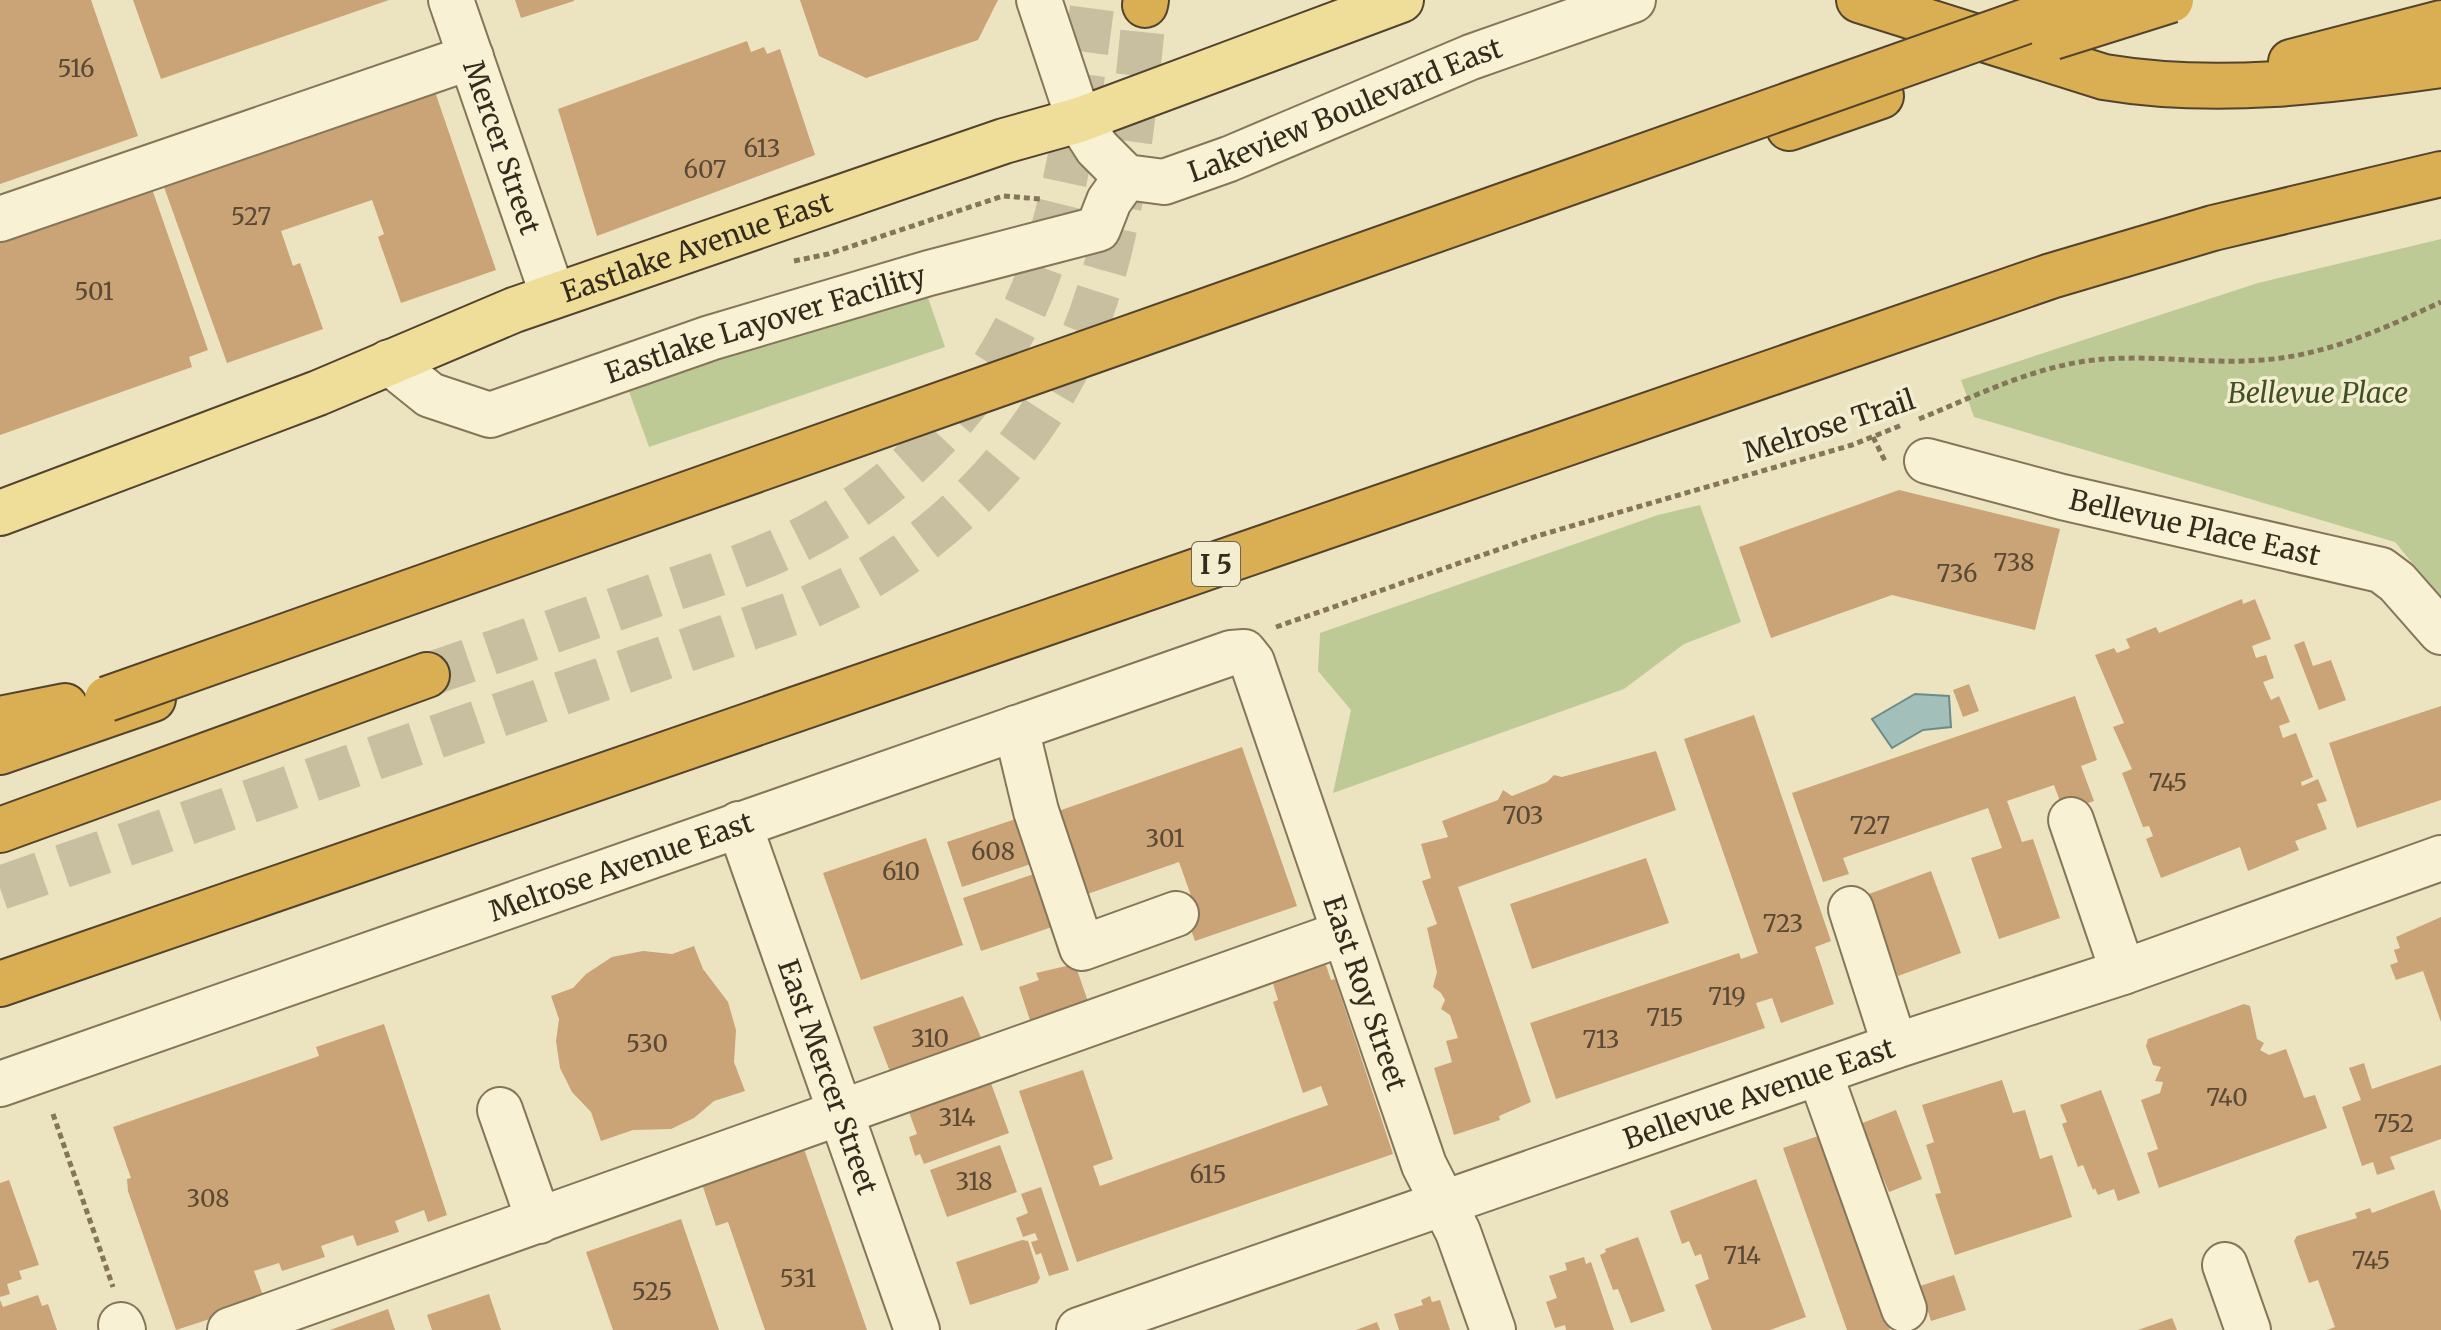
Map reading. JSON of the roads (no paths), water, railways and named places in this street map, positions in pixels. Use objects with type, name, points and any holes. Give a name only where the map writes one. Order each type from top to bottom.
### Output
[{"type":"highway","points":[[1859,0],[2104,77],[2187,86],[2253,88],[2441,65]]},
{"type":"highway","points":[[0,736],[2086,0]]},
{"type":"highway","points":[[0,752],[1881,96],[2171,0]]},
{"type":"highway","points":[[2187,86],[2441,23]]},
{"type":"highway","name":"I 5","points":[[0,984],[2051,276],[2213,228],[2441,174]]},
{"type":"highway","points":[[0,830],[427,675]]},
{"type":"highway","points":[[0,719],[107,699]]},
{"type":"main road","name":"Eastlake Avenue East","points":[[0,513],[318,393],[553,296],[1004,141],[1079,120],[1401,0]]},
{"type":"street","name":"Mercer Street","points":[[451,0],[553,296]]},
{"type":"street","points":[[1039,0],[1079,120],[1106,160],[1126,177]]},
{"type":"street","name":"Lakeview Boulevard East","points":[[1126,177],[1164,182],[1177,178],[1471,57],[1633,0]]},
{"type":"street","points":[[0,219],[471,57]]},
{"type":"street","name":"Eastlake Layover Facility","points":[[389,362],[430,395],[490,415],[710,338],[929,273],[1098,229],[1109,201],[1126,177]]},
{"type":"street","name":"Bellevue Place East","points":[[1927,461],[2062,497],[2381,570],[2397,582],[2441,632]]},
{"type":"street","name":"Melrose Avenue East","points":[[0,1084],[1231,653],[1244,652]]},
{"type":"street","name":"East Roy Street","points":[[1244,652],[1252,662],[1424,1165],[1444,1202],[1493,1330]]},
{"type":"street","points":[[1016,728],[1036,811],[1082,948],[1176,914]]},
{"type":"street","points":[[2071,820],[2123,972]]},
{"type":"street","name":"East Mercer Street","points":[[739,824],[917,1330]]},
{"type":"street","name":"Bellevue Avenue East","points":[[1079,1330],[1895,1046],[2123,972],[2441,858]]},
{"type":"street","points":[[1851,909],[1895,1046]]},
{"type":"street","points":[[234,1329],[1344,933]]},
{"type":"street","points":[[1820,1074],[1904,1309]]},
{"type":"street","points":[[500,1110],[539,1221]]},
{"type":"street","points":[[2225,1265],[2248,1330]]},
{"type":"water","points":[[1915,694],[1949,696],[1951,727],[1923,730],[1892,748],[1872,719]]},
{"type":"tunnel","points":[[427,675],[716,575],[792,544],[833,522],[872,495],[908,466],[942,432],[998,358],[1021,316],[1039,273],[1067,172],[1093,0]]},
{"type":"tunnel","points":[[0,888],[805,609],[862,581],[908,552],[977,493],[1008,458],[1036,421],[1080,341],[1107,263],[1122,191],[1145,5]]},
{"type":"park label","name":"Bellevue Place","points":[[2318,393]]}]
